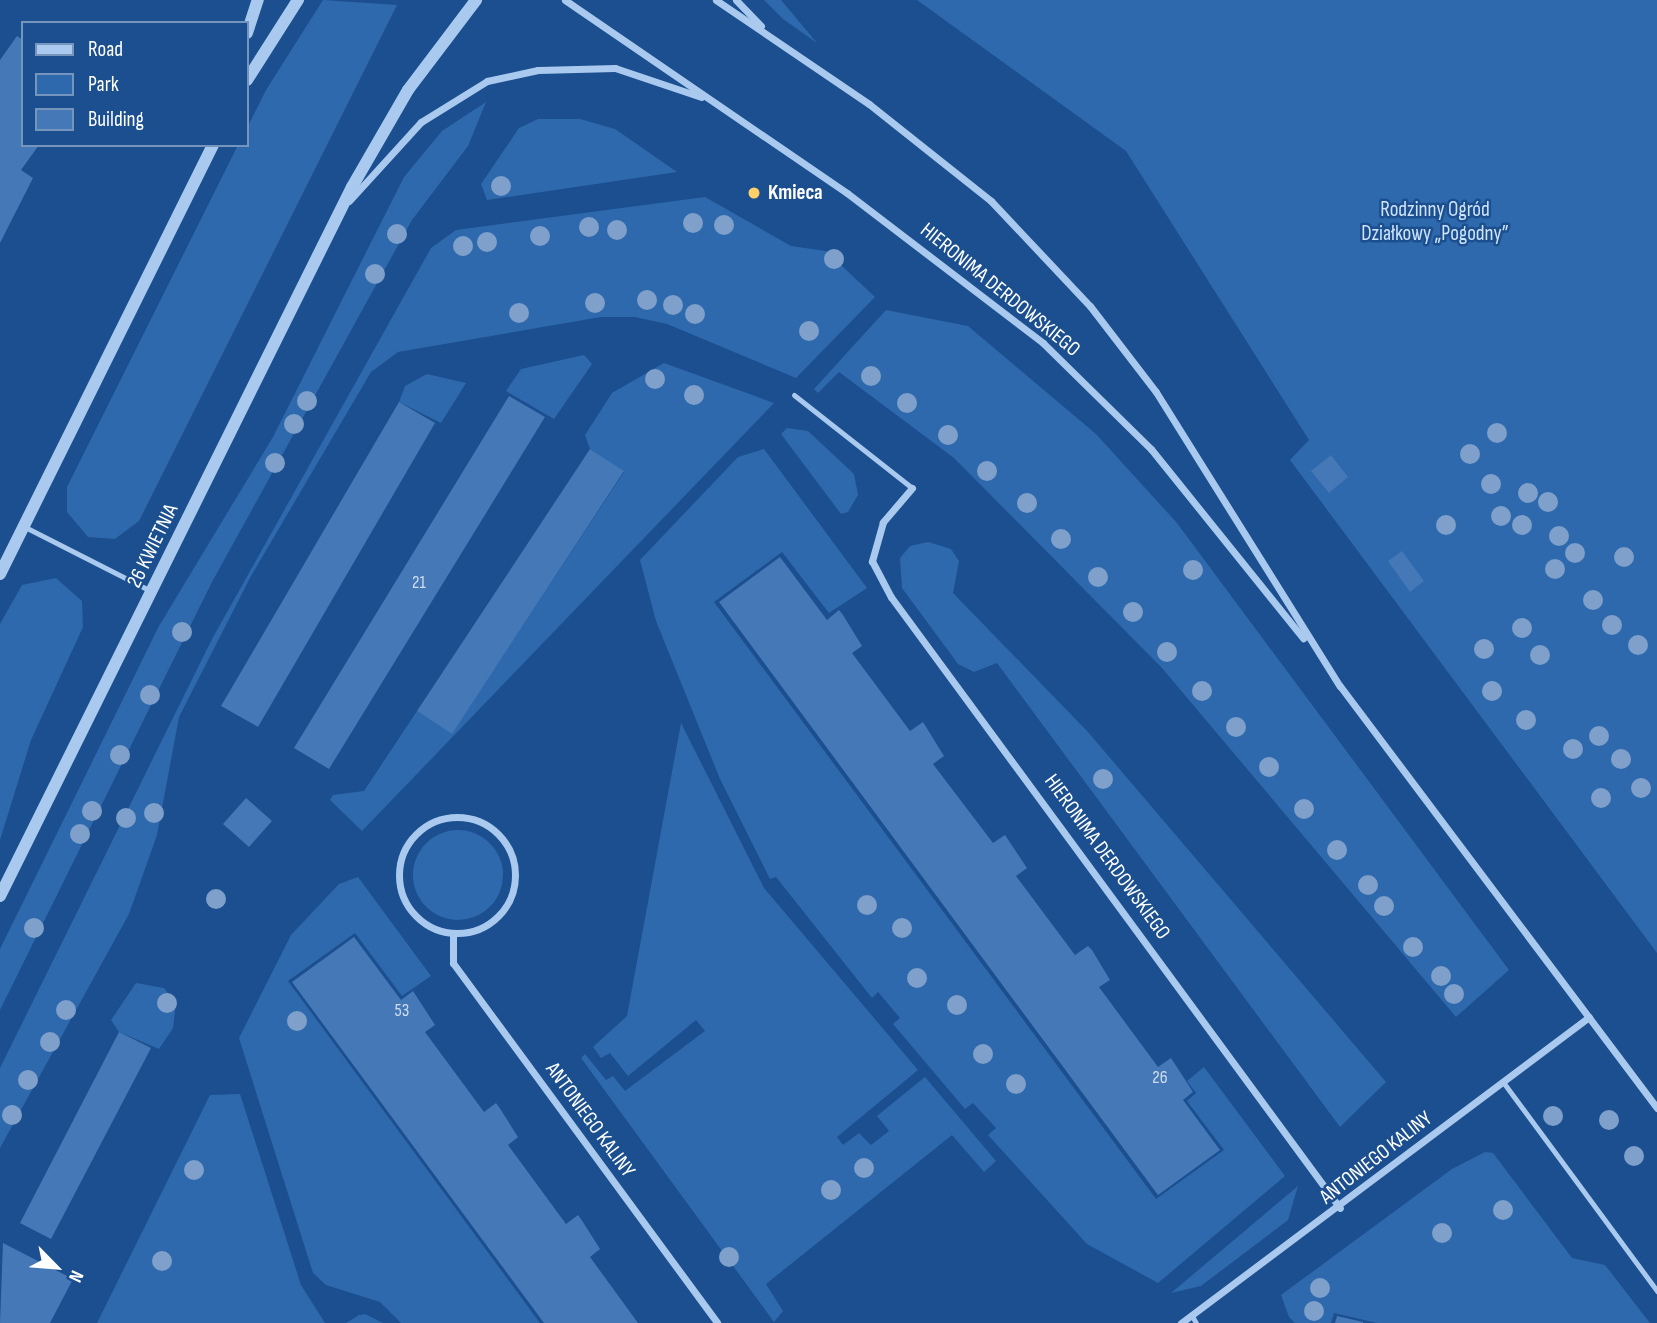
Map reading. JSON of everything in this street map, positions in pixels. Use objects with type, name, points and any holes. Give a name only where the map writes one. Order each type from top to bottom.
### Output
[{"type":"street","points":[[248,30],[258,0]]},
{"type":"street","points":[[248,78],[298,0]]},
{"type":"street","name":"26 KWIETNIA","points":[[0,896],[340,213],[408,90],[475,0]]},
{"type":"street","name":"HIERONIMA DERDOWSKIEGO","points":[[565,0],[914,242],[1073,371],[1151,449],[1340,686],[1657,1108]]},
{"type":"street","name":"HIERONIMA DERDOWSKIEGO","points":[[716,0],[944,162],[1061,271],[1156,392],[1340,686]]},
{"type":"street","points":[[736,0],[771,37]]},
{"type":"street","name":"26 KWIETNIA","points":[[340,213],[421,122],[487,81],[538,70],[615,68],[714,102]]},
{"type":"street","points":[[0,573],[211,147]]},
{"type":"street","name":"HIERONIMA DERDOWSKIEGO","points":[[912,488],[883,523],[872,561],[891,597],[1340,1208]]},
{"type":"street","points":[[465,816],[503,838],[516,880],[495,920],[453,934],[433,929],[403,900],[400,859],[425,826],[465,816]]},
{"type":"street","name":"ANTONIEGO KALINY","points":[[453,934],[453,963],[717,1323]]},
{"type":"street","name":"ANTONIEGO KALINY","points":[[1181,1323],[1194,1319],[1589,1017]]},
{"type":"lane","points":[[794,395],[912,488]]},
{"type":"lane","points":[[23,526],[152,591]]},
{"type":"lane","points":[[1503,1083],[1657,1291]]},
{"type":"green space","points":[[323,0],[397,5],[139,521],[115,539],[88,537],[67,512],[67,487],[237,147],[248,147],[248,126],[266,90]]},
{"type":"green space","points":[[764,0],[781,0],[817,43],[783,19]]},
{"type":"green space","name":"Rodzinny Ogród Działkowy „Pogodny”","points":[[917,0],[1657,0],[1657,953],[1290,460],[1309,440],[1126,151]]},
{"type":"green space","points":[[486,102],[468,146],[412,220],[212,582],[0,1010],[0,949],[159,626],[273,437],[404,177],[442,131]]},
{"type":"green space","points":[[538,119],[580,119],[615,129],[677,172],[487,200],[481,184],[519,128]]},
{"type":"green space","points":[[705,197],[791,246],[826,251],[875,297],[796,378],[667,324],[635,317],[601,317],[398,352],[371,372],[251,576],[179,717],[157,835],[129,914],[0,1148],[0,1068],[212,639],[431,248],[456,230]]},
{"type":"green space","points":[[886,310],[968,326],[1096,434],[1177,523],[1509,970],[1456,1017],[1162,668],[954,458],[839,372],[818,393],[814,389]]},
{"type":"green space","points":[[584,355],[592,364],[554,419],[506,391],[521,369]]},
{"type":"green space","points":[[664,363],[774,403],[362,831],[330,800],[333,795],[364,791],[417,711],[452,733],[624,472],[590,449],[585,435],[612,393]]},
{"type":"green space","points":[[427,374],[466,383],[441,423],[399,402],[405,386]]},
{"type":"green space","points":[[787,428],[808,431],[854,474],[858,495],[848,512],[841,514],[781,434]]},
{"type":"green space","points":[[764,449],[867,588],[829,613],[782,552],[714,602],[1156,1199],[1224,1150],[1187,1101],[1196,1093],[1187,1081],[1204,1067],[1285,1176],[1158,1283],[1087,1244],[988,1135],[996,1128],[973,1103],[965,1109],[893,1024],[900,1018],[878,992],[872,998],[776,877],[770,879],[720,779],[656,621],[640,560],[738,457]]},
{"type":"green space","points":[[928,542],[951,549],[959,561],[953,593],[1088,732],[1386,1082],[1340,1127],[997,663],[974,672],[958,664],[902,588],[900,558],[910,546]]},
{"type":"green space","points":[[56,578],[82,601],[83,627],[31,740],[0,840],[0,624],[22,585]]},
{"type":"green space","points":[[681,723],[764,888],[918,1070],[837,1137],[843,1145],[859,1133],[871,1145],[889,1131],[877,1116],[925,1077],[996,1161],[984,1172],[952,1135],[766,1284],[783,1311],[774,1322],[581,1058],[585,1054],[606,1080],[613,1076],[625,1091],[705,1031],[696,1020],[628,1076],[610,1053],[601,1058],[593,1047],[627,1016]]},
{"type":"green space","points":[[458,830],[475,834],[490,843],[499,858],[503,875],[499,892],[490,907],[475,916],[458,920],[441,916],[426,907],[417,892],[413,875],[417,858],[426,843],[441,834]]},
{"type":"green space","points":[[358,877],[431,976],[402,996],[355,933],[288,981],[540,1323],[401,1323],[380,1302],[326,1285],[313,1273],[239,1038],[291,935],[339,884]]},
{"type":"green space","points":[[136,983],[164,988],[176,1003],[173,1028],[159,1049],[119,1032],[111,1020]]},
{"type":"green space","points":[[240,1094],[301,1285],[325,1323],[97,1323],[210,1095]]},
{"type":"green space","points":[[1485,1152],[1493,1153],[1572,1258],[1605,1265],[1650,1323],[1377,1323],[1334,1313],[1331,1323],[1295,1323],[1289,1317],[1281,1295],[1452,1169]]},
{"type":"green space","points":[[1298,1186],[1288,1220],[1201,1286],[1171,1293]]},
{"type":"green space","points":[[365,1314],[383,1323],[346,1323],[359,1315]]},
{"type":"building","points":[[17,36],[21,39],[21,147],[38,147],[21,170],[33,178],[0,243],[0,60]]},
{"type":"building","points":[[509,396],[545,417],[329,769],[294,748]]},
{"type":"building","points":[[399,402],[435,423],[258,727],[221,706]]},
{"type":"building","points":[[590,449],[624,471],[452,734],[417,711]]},
{"type":"building","points":[[1331,455],[1348,477],[1329,493],[1311,471]]},
{"type":"building","points":[[1402,551],[1424,581],[1410,592],[1388,561]]},
{"type":"building","points":[[780,557],[827,620],[839,610],[843,615],[862,646],[852,653],[910,731],[923,722],[944,756],[933,764],[993,843],[1005,835],[1027,868],[1016,876],[1075,955],[1088,946],[1092,950],[1110,980],[1099,987],[1158,1067],[1171,1058],[1193,1092],[1183,1100],[1220,1150],[1158,1195],[719,602]]},
{"type":"building","points":[[246,798],[272,821],[249,847],[223,824]]},
{"type":"building","points":[[354,937],[401,1000],[413,991],[435,1025],[425,1032],[484,1112],[496,1103],[499,1107],[518,1137],[508,1145],[566,1224],[578,1215],[581,1219],[600,1249],[590,1257],[638,1323],[544,1323],[292,982]]},
{"type":"building","points":[[119,1032],[151,1048],[51,1239],[20,1223]]},
{"type":"building","points":[[3,1243],[73,1279],[50,1323],[0,1323]]},
{"type":"building","points":[[1337,1316],[1363,1322],[1363,1323],[1335,1323]]},
{"type":"place","name":"Kmieca","points":[[754,193]]}]
